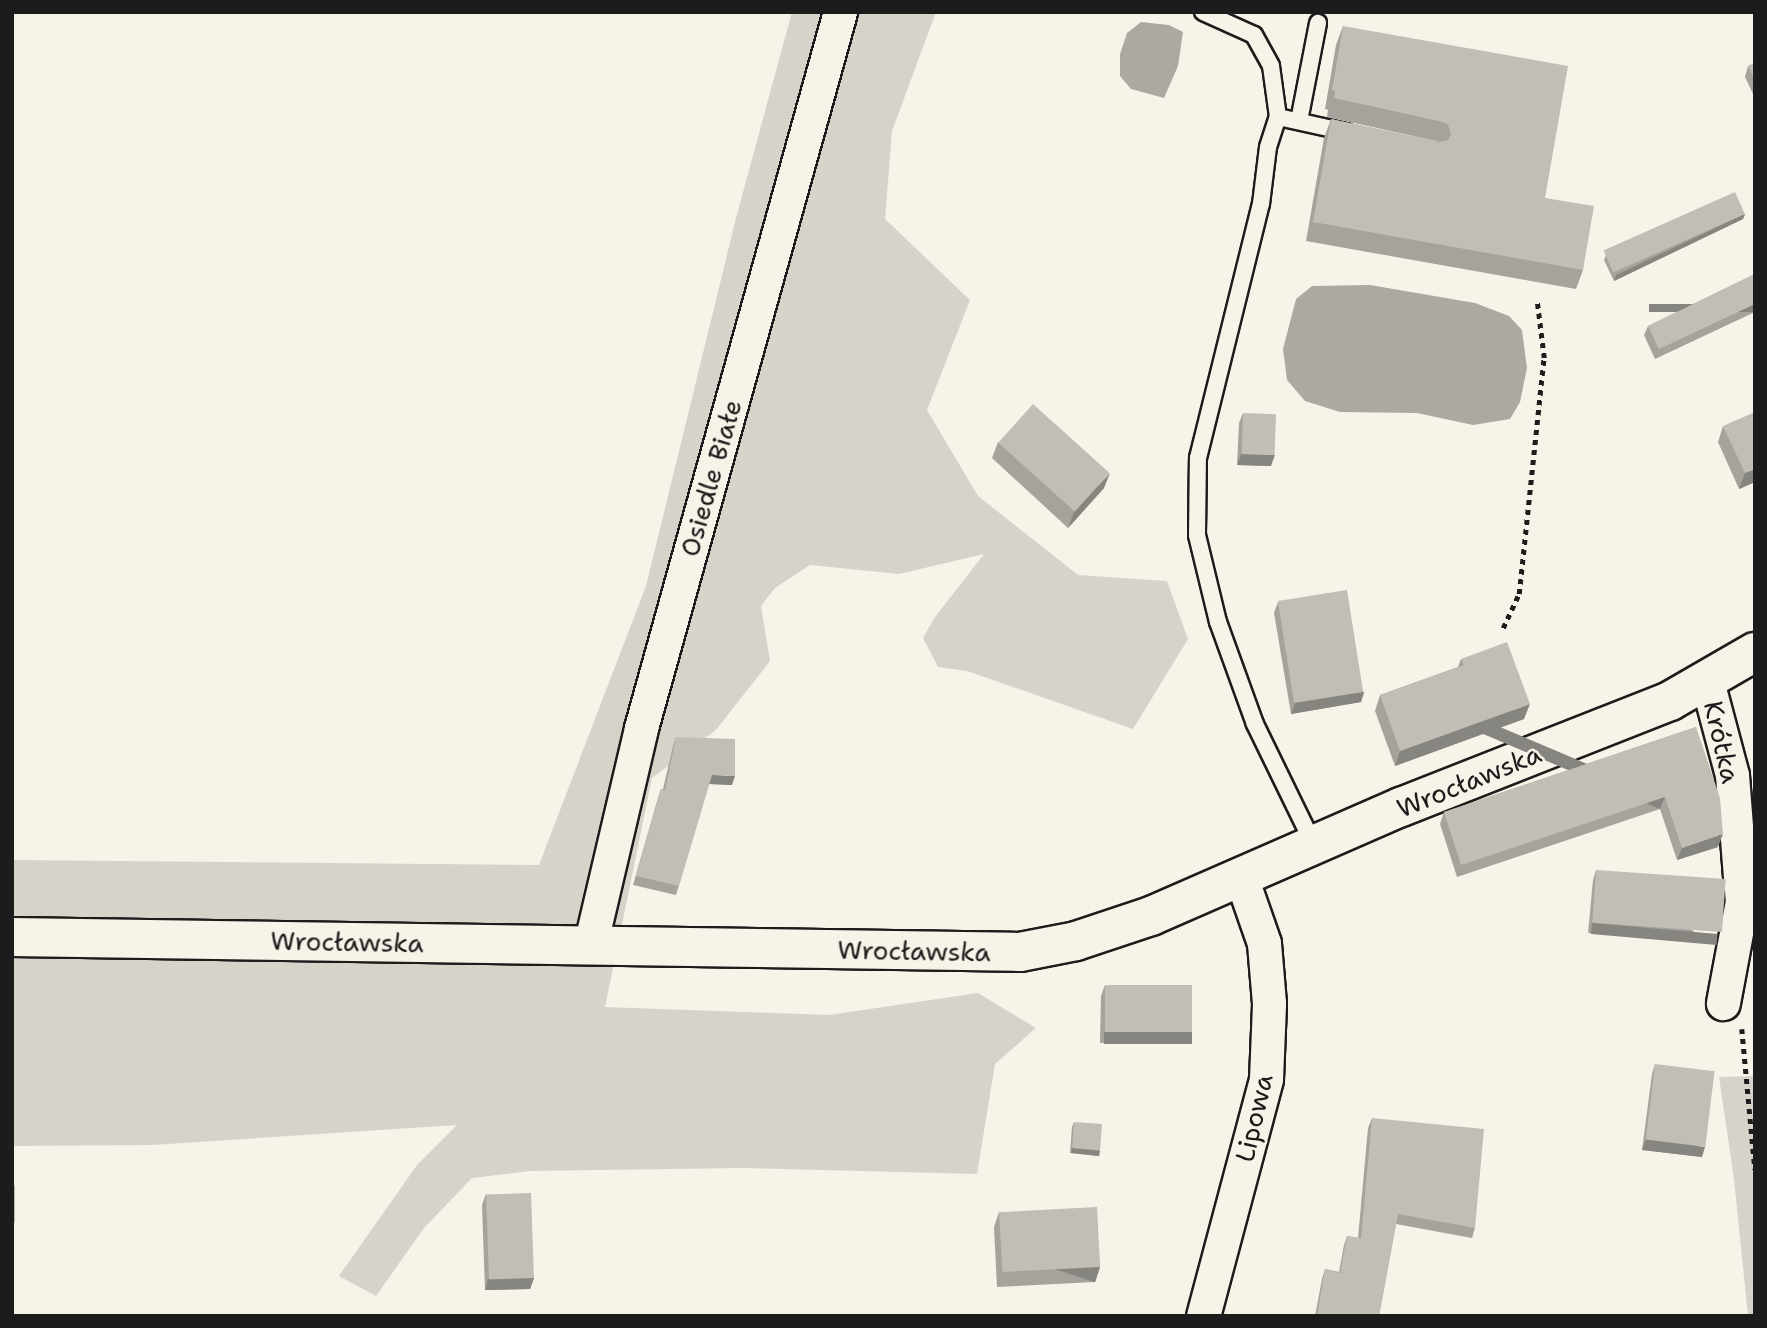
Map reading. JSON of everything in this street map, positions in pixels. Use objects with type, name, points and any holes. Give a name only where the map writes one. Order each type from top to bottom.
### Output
[{"type":"street","name":"Osiedle Białe","points":[[590,946],[642,728],[840,12]]},
{"type":"street","name":"Wrocławska","points":[[12,937],[1020,952],[1076,941],[1151,916],[1314,845],[1670,701],[1755,652]]},
{"type":"street","name":"Krótka","points":[[1707,681],[1732,775],[1742,901],[1723,1003]]},
{"type":"street","name":"Lipowa","points":[[1203,1316],[1266,1079],[1269,1003],[1264,943],[1241,877]]},
{"type":"lane","points":[[1203,12],[1254,34],[1271,66],[1278,117],[1268,147],[1261,204],[1198,458],[1197,535],[1218,622],[1255,723],[1314,845]]},
{"type":"lane","points":[[1299,121],[1318,23]]},
{"type":"lane","points":[[1278,117],[1366,136]]},
{"type":"path","points":[[1503,628],[1519,594],[1544,358],[1537,301]]},
{"type":"path","points":[[1723,1003],[1741,1014],[1755,1169]]},
{"type":"shaded area","points":[[792,12],[936,12],[892,131],[885,219],[970,300],[927,410],[978,496],[1078,575],[1167,581],[1188,639],[1133,729],[967,671],[938,667],[923,638],[935,617],[984,554],[899,574],[810,565],[775,588],[761,606],[770,661],[716,730],[652,778],[605,1007],[829,1015],[978,993],[1036,1028],[995,1064],[977,1174],[741,1168],[530,1171],[472,1178],[424,1228],[376,1296],[339,1276],[417,1165],[457,1125],[152,1145],[12,1146],[12,860],[539,865],[646,586],[736,218]]},
{"type":"shaded area","points":[[1141,22],[1169,25],[1183,32],[1178,66],[1164,98],[1131,89],[1120,76],[1120,54],[1127,33]]},
{"type":"shaded area","points":[[1370,285],[1475,303],[1509,316],[1522,330],[1527,368],[1520,402],[1510,419],[1473,425],[1417,413],[1340,412],[1305,401],[1287,380],[1283,349],[1296,299],[1312,286]]},
{"type":"shaded area","points":[[1755,1076],[1755,1316],[1748,1316],[1734,1179],[1719,1077]]},
{"type":"building","points":[[1343,26],[1568,66],[1545,198],[1594,206],[1583,270],[1313,222],[1331,119],[1439,142],[1448,140],[1451,134],[1448,125],[1443,122],[1334,98],[1335,91],[1332,90]]},
{"type":"building","points":[[1755,63],[1755,80],[1748,66]]},
{"type":"building","points":[[1735,192],[1745,214],[1613,272],[1603,251]]},
{"type":"building","points":[[1755,274],[1755,304],[1659,349],[1648,326]]},
{"type":"building","points":[[1033,404],[1110,473],[1075,512],[998,443]]},
{"type":"building","points":[[1755,412],[1755,469],[1745,473],[1723,426]]},
{"type":"building","points":[[1243,413],[1276,414],[1275,455],[1242,454]]},
{"type":"building","points":[[1347,590],[1363,692],[1294,703],[1278,601]]},
{"type":"building","points":[[1507,642],[1530,704],[1400,751],[1380,695],[1464,665],[1461,659]]},
{"type":"building","points":[[1696,727],[1720,798],[1723,834],[1682,848],[1665,797],[1461,865],[1444,812]]},
{"type":"building","points":[[676,737],[735,739],[735,776],[712,775],[679,886],[636,876],[661,789],[665,790]]},
{"type":"building","points":[[1596,870],[1726,879],[1722,932],[1592,923]]},
{"type":"building","points":[[1105,985],[1192,985],[1192,1032],[1105,1032]]},
{"type":"building","points":[[1655,1064],[1715,1071],[1705,1147],[1646,1139]]},
{"type":"building","points":[[1372,1118],[1484,1129],[1475,1228],[1398,1214],[1379,1316],[1317,1316],[1325,1269],[1340,1273],[1347,1236],[1361,1238]]},
{"type":"building","points":[[1074,1122],[1102,1124],[1100,1150],[1072,1148]]},
{"type":"building","points":[[12,1185],[15,1185],[15,1223],[12,1223]]},
{"type":"building","points":[[531,1193],[534,1278],[489,1280],[486,1195]]},
{"type":"building","points":[[1097,1207],[1100,1267],[1002,1272],[999,1212]]}]
